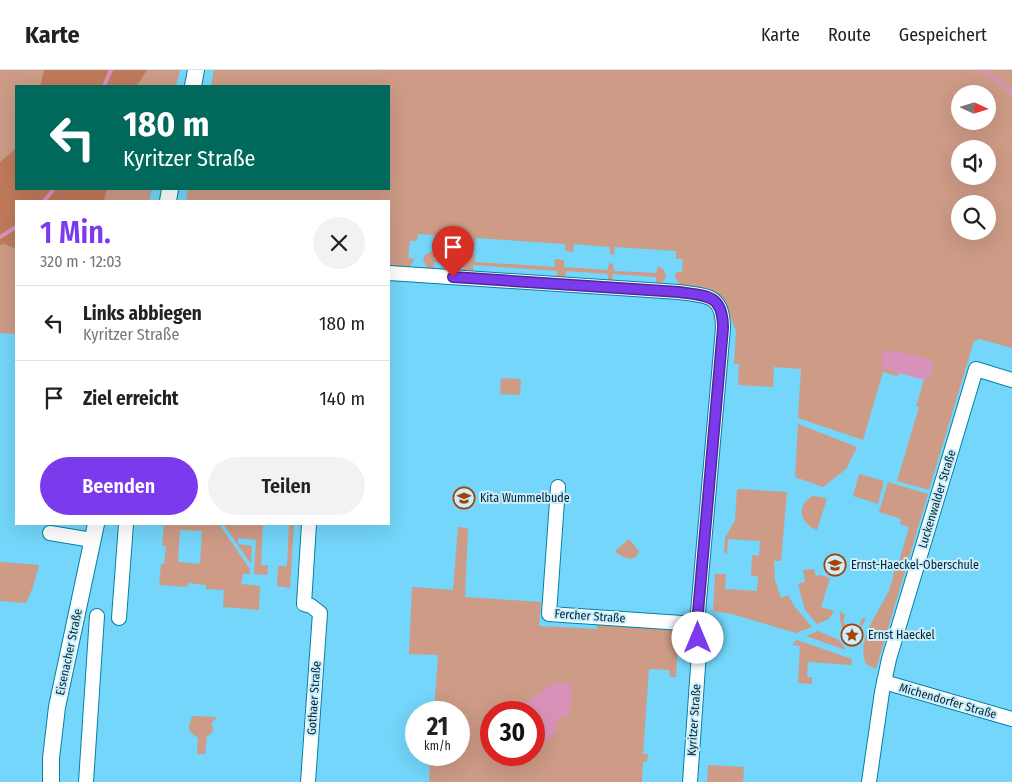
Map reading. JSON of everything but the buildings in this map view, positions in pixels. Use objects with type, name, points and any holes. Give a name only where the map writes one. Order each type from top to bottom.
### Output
[{"type":"street","points":[[193,85],[196,70]]},
{"type":"street","name":"Kyritzer Straße","points":[[390,273],[679,292],[708,296],[718,304],[723,314],[723,328],[697,624],[699,652],[690,782]]},
{"type":"street","name":"Luckenwalder Straße","points":[[869,782],[889,659],[976,370],[1012,380]]},
{"type":"street","name":"Fercher Straße","points":[[558,487],[549,614],[697,624]]},
{"type":"street","points":[[118,618],[126,525]]},
{"type":"street","name":"Gothaer Straße","points":[[308,782],[320,613],[312,606],[304,604],[309,525]]},
{"type":"street","points":[[50,532],[94,532]]},
{"type":"street","name":"Eisenacher Straße","points":[[51,782],[58,707],[94,532]]},
{"type":"street","name":"Eisenacher Straße","points":[[86,782],[97,616]]},
{"type":"street","name":"Michendorfer Straße","points":[[884,682],[1012,720]]},
{"type":"shaded area","points":[[0,70],[44,70],[40,85],[15,85],[15,149],[0,162]]},
{"type":"shaded area","points":[[44,70],[147,70],[138,85],[40,85]]},
{"type":"shaded area","points":[[147,70],[180,70],[176,85],[138,85]]},
{"type":"shaded area","points":[[214,70],[1012,70],[1012,348],[979,339],[974,341],[929,490],[897,481],[919,407],[916,406],[924,380],[927,380],[885,369],[899,373],[898,376],[883,372],[863,440],[798,418],[801,369],[774,367],[773,387],[738,385],[739,364],[734,364],[736,331],[724,301],[714,292],[705,288],[679,284],[675,277],[676,272],[682,272],[683,259],[676,259],[676,251],[615,247],[614,255],[610,254],[610,247],[574,244],[573,252],[565,251],[565,244],[476,238],[475,245],[466,245],[466,238],[418,234],[417,241],[410,241],[408,258],[415,259],[409,268],[390,267],[390,200],[186,200],[188,190],[390,190],[390,85],[211,85]]},
{"type":"shaded area","points":[[15,149],[15,190],[107,190],[104,200],[15,200],[15,249],[4,244],[0,245],[0,162]]},
{"type":"shaded area","points":[[107,190],[152,190],[149,200],[104,200]]},
{"type":"shaded area","points":[[4,244],[15,249],[15,334],[0,333],[0,245]]},
{"type":"shaded area","points":[[434,252],[434,259],[464,261],[465,254],[475,254],[475,262],[554,267],[555,259],[564,260],[564,267],[608,270],[609,263],[613,264],[614,271],[656,273],[658,266],[664,270],[666,276],[663,282],[656,284],[656,277],[613,274],[612,281],[608,281],[608,274],[566,271],[565,279],[557,278],[557,271],[473,265],[473,272],[463,272],[464,264],[434,262],[433,270],[428,269],[423,260],[425,255]]},
{"type":"shaded area","points":[[889,350],[930,359],[934,365],[931,376],[924,380],[885,369],[881,366],[883,353]]},
{"type":"shaded area","points":[[501,378],[521,379],[520,395],[500,394]]},
{"type":"shaded area","points":[[798,424],[857,447],[846,469],[823,487],[795,477]]},
{"type":"shaded area","points":[[859,474],[884,481],[878,504],[853,496]]},
{"type":"shaded area","points":[[888,482],[928,494],[876,669],[866,664],[864,645],[866,635],[892,583],[909,527],[900,524],[901,519],[879,512]]},
{"type":"shaded area","points":[[737,490],[787,492],[781,561],[774,561],[775,580],[781,598],[788,595],[794,606],[812,627],[796,633],[732,614],[713,611],[715,574],[726,574],[725,589],[757,591],[758,576],[751,576],[752,555],[759,556],[760,541],[728,539],[727,554],[724,552],[725,538],[735,520]]},
{"type":"shaded area","points":[[813,496],[827,498],[817,530],[807,523],[802,514],[804,504]]},
{"type":"shaded area","points":[[164,525],[220,525],[250,569],[250,574],[243,574],[241,584],[260,586],[259,610],[223,607],[224,590],[206,589],[206,585],[188,583],[187,587],[159,585],[161,564],[164,564],[166,546],[162,546]],"holes":[[[180,530],[202,531],[200,564],[178,562]]]},
{"type":"shaded area","points":[[224,525],[263,525],[261,565],[268,565],[267,575],[254,574],[256,540],[238,538],[238,544],[252,546],[251,564]]},
{"type":"shaded area","points":[[289,525],[294,525],[290,588],[277,586],[278,566],[287,566]]},
{"type":"shaded area","points":[[458,527],[468,528],[465,597],[541,602],[539,626],[597,629],[597,625],[679,630],[676,677],[670,677],[669,670],[649,669],[643,754],[648,754],[647,762],[643,762],[642,782],[429,782],[430,766],[470,766],[470,701],[435,701],[438,655],[409,654],[412,587],[453,590]]},
{"type":"shaded area","points":[[629,539],[639,551],[631,559],[621,556],[615,551]]},
{"type":"shaded area","points":[[0,562],[39,565],[26,603],[0,601]]},
{"type":"shaded area","points":[[814,569],[816,576],[821,575],[830,578],[821,607],[834,611],[829,619],[817,624],[805,610],[798,584],[805,582],[803,570]]},
{"type":"shaded area","points":[[840,612],[845,614],[843,623],[859,628],[862,618],[866,619],[860,629],[857,642],[853,644],[843,630]]},
{"type":"shaded area","points":[[818,631],[839,640],[846,650],[806,636]]},
{"type":"shaded area","points":[[797,640],[852,659],[851,665],[808,662],[807,677],[812,677],[812,684],[798,683],[800,646],[792,645]]},
{"type":"shaded area","points":[[553,683],[572,684],[569,717],[559,716],[556,731],[550,739],[545,739],[545,701],[528,701]]},
{"type":"shaded area","points":[[192,716],[217,717],[212,723],[213,732],[207,736],[205,754],[197,754],[198,738],[190,732],[189,726]]},
{"type":"shaded area","points":[[708,765],[744,767],[743,782],[707,782]]},
{"type":"waterway","points":[[104,85],[111,70]]},
{"type":"waterway","points":[[983,70],[1012,92]]},
{"type":"waterway","points":[[45,200],[53,190]]},
{"type":"waterway","points":[[0,237],[15,228]]},
{"type":"place","name":"Kita Wummelbude","points":[[464,498]]},
{"type":"place","name":"Ernst-Haeckel-Oberschule","points":[[835,565]]},
{"type":"place","name":"Ernst Haeckel","points":[[852,635]]},
{"type":"route","points":[[453,277],[679,292],[708,296],[718,304],[723,314],[723,328],[697,624],[698,638]]}]
